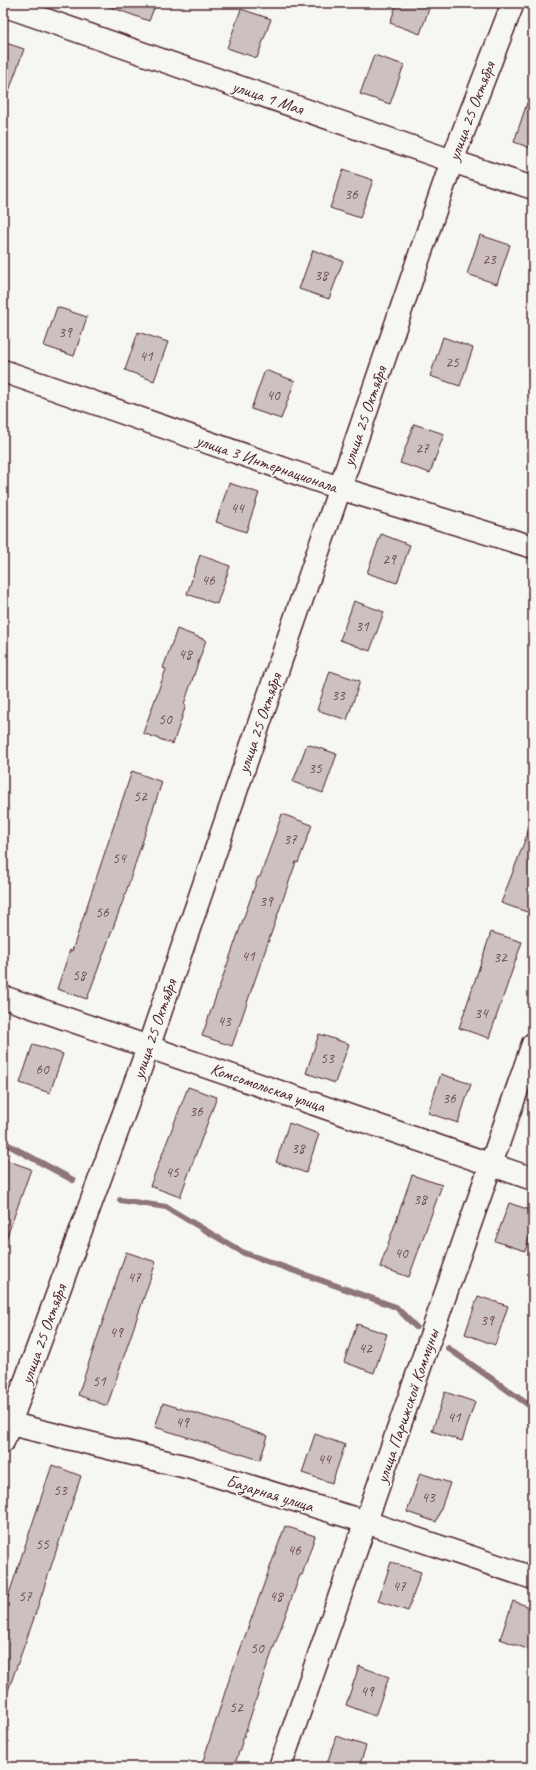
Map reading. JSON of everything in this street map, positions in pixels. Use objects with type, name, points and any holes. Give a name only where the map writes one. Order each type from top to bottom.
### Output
[{"type":"street","name":"улица 25 Октября","points":[[5,1429],[149,1046],[452,161],[512,3]]},
{"type":"street","name":"улица 1 Мая","points":[[3,5],[533,188]]},
{"type":"street","name":"улица 3 Интернационала","points":[[3,371],[339,488],[533,547]]},
{"type":"street","name":"Комсомольская улица","points":[[3,996],[533,1179]]},
{"type":"street","name":"улица Парижской Коммуны","points":[[280,1767],[533,1044]]},
{"type":"street","name":"Базарная улица","points":[[5,1429],[191,1468],[366,1522],[533,1578]]},
{"type":"building","points":[[105,3],[156,3],[149,21],[105,5]]},
{"type":"building","points":[[397,3],[431,3],[420,34],[390,23]]},
{"type":"building","points":[[241,9],[271,19],[257,58],[227,48]]},
{"type":"building","points":[[3,42],[24,49],[5,102],[3,102]]},
{"type":"building","points":[[374,55],[404,65],[390,104],[360,94]]},
{"type":"building","points":[[530,94],[533,94],[533,149],[514,142]]},
{"type":"building","points":[[343,170],[373,180],[360,218],[330,208]]},
{"type":"building","points":[[480,235],[510,245],[497,284],[467,274]]},
{"type":"building","points":[[313,250],[343,261],[329,299],[299,289]]},
{"type":"building","points":[[57,307],[87,317],[74,356],[44,346]]},
{"type":"building","points":[[138,332],[168,342],[154,381],[125,370]]},
{"type":"building","points":[[443,337],[473,348],[460,386],[430,376]]},
{"type":"building","points":[[265,370],[295,381],[281,419],[251,409]]},
{"type":"building","points":[[414,424],[444,434],[430,473],[400,463]]},
{"type":"building","points":[[229,483],[259,493],[246,532],[216,522]]},
{"type":"building","points":[[381,534],[410,545],[397,583],[367,573]]},
{"type":"building","points":[[200,555],[230,566],[217,604],[187,594]]},
{"type":"building","points":[[354,601],[384,612],[370,651],[340,640]]},
{"type":"building","points":[[177,629],[206,640],[184,704],[186,705],[173,744],[143,733],[166,669],[163,668]]},
{"type":"building","points":[[330,671],[360,681],[347,720],[317,710]]},
{"type":"building","points":[[307,744],[337,754],[323,793],[293,782]]},
{"type":"building","points":[[132,771],[162,782],[124,898],[87,999],[57,989],[70,950],[72,951]]},
{"type":"building","points":[[282,814],[312,825],[298,863],[296,862],[232,1046],[202,1036],[258,877],[260,877]]},
{"type":"building","points":[[530,827],[533,827],[533,914],[501,903]]},
{"type":"building","points":[[491,932],[522,942],[489,1038],[459,1028]]},
{"type":"building","points":[[319,1034],[349,1044],[335,1083],[306,1073]]},
{"type":"building","points":[[33,1044],[63,1054],[50,1093],[20,1083]]},
{"type":"building","points":[[441,1074],[471,1084],[458,1123],[428,1113]]},
{"type":"building","points":[[188,1087],[217,1097],[180,1197],[150,1186]]},
{"type":"building","points":[[289,1123],[319,1134],[306,1173],[276,1162]]},
{"type":"building","points":[[3,1159],[31,1169],[5,1242],[3,1242]]},
{"type":"building","points":[[412,1175],[442,1185],[409,1277],[380,1267]]},
{"type":"building","points":[[509,1203],[533,1211],[533,1228],[525,1251],[495,1241]]},
{"type":"building","points":[[126,1252],[156,1262],[107,1406],[78,1395]]},
{"type":"building","points":[[478,1296],[508,1306],[495,1345],[465,1334]]},
{"type":"building","points":[[357,1324],[387,1334],[374,1373],[344,1362]]},
{"type":"building","points":[[445,1392],[475,1402],[462,1441],[432,1431]]},
{"type":"building","points":[[163,1403],[268,1436],[260,1460],[155,1427]]},
{"type":"building","points":[[315,1434],[345,1445],[332,1483],[302,1473]]},
{"type":"building","points":[[52,1465],[81,1476],[33,1621],[5,1699],[3,1699],[3,1612]]},
{"type":"building","points":[[420,1473],[450,1483],[436,1522],[407,1512]]},
{"type":"building","points":[[285,1526],[315,1536],[302,1575],[300,1575],[265,1672],[234,1767],[201,1767],[228,1683]]},
{"type":"building","points":[[391,1562],[421,1572],[408,1611],[378,1601]]},
{"type":"building","points":[[513,1601],[533,1608],[533,1640],[530,1650],[500,1639]]},
{"type":"building","points":[[359,1666],[389,1677],[375,1716],[346,1705]]},
{"type":"building","points":[[336,1736],[366,1746],[359,1767],[326,1767]]},
{"type":"waterway","points":[[3,1142],[73,1180]]},
{"type":"waterway","points":[[120,1200],[166,1207],[244,1253],[396,1307],[416,1327]]},
{"type":"waterway","points":[[448,1348],[533,1408]]}]
